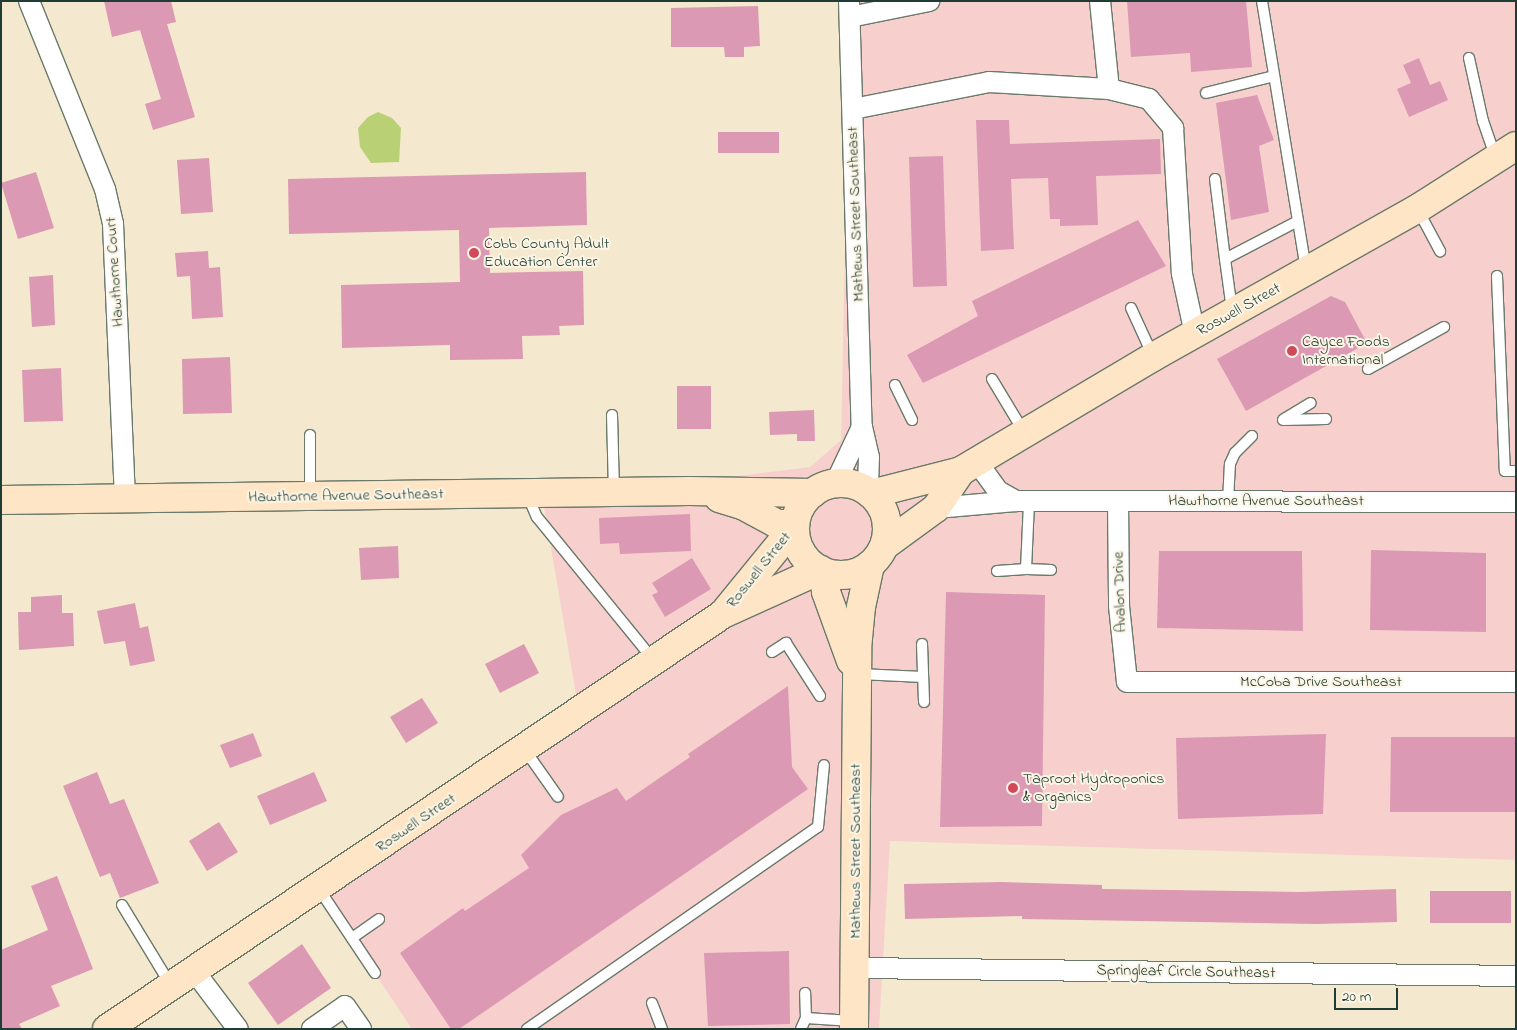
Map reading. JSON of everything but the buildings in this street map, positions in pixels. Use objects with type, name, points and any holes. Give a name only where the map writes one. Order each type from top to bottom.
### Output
[{"type":"street","name":"Hawthorne Court","points":[[28,1],[105,188],[113,224],[125,499]]},
{"type":"street","points":[[850,9],[929,1]]},
{"type":"street","points":[[1100,1],[1109,88]]},
{"type":"street","name":"Mathews Street Southeast","points":[[850,9],[862,427],[869,456],[869,493]]},
{"type":"street","points":[[853,109],[989,82],[1109,88],[1149,99],[1173,128],[1182,274],[1195,334]]},
{"type":"street","name":"Roswell Street","points":[[869,493],[969,467],[1153,357],[1417,209],[1510,151]]},
{"type":"street","name":"Mathews Street Southeast","points":[[824,488],[862,427]]},
{"type":"street","points":[[969,467],[998,491],[1023,502]]},
{"type":"street","name":"Roswell Street","points":[[877,556],[936,508],[969,467]]},
{"type":"street","points":[[847,483],[869,493],[884,511],[887,523],[877,556],[848,575],[821,571],[805,558],[799,547],[795,525],[798,512],[824,488],[847,483]]},
{"type":"street","name":"Hawthorne Avenue Southeast","points":[[1,500],[527,494],[824,488]]},
{"type":"street","name":"Hawthorne Avenue Southeast","points":[[690,491],[742,505],[777,524],[795,525]]},
{"type":"street","name":"Hawthorne Avenue Southeast","points":[[936,508],[1023,502],[1516,502]]},
{"type":"street","name":"Avalon Drive","points":[[1118,502],[1118,606],[1127,682]]},
{"type":"street","name":"Roswell Street","points":[[723,614],[795,525]]},
{"type":"street","name":"Mathews Street Southeast","points":[[854,1025],[858,621],[877,556]]},
{"type":"street","name":"Mathews Street Southeast","points":[[821,571],[826,592],[856,674]]},
{"type":"street","name":"Roswell Street","points":[[107,1029],[525,750],[723,614],[821,571]]},
{"type":"street","name":"McCoba Drive Southeast","points":[[1127,682],[1516,682]]},
{"type":"street","name":"Springleaf Circle Southeast","points":[[856,968],[1516,976]]},
{"type":"street","points":[[195,972],[238,1029]]},
{"type":"street","points":[[312,1029],[345,1006],[361,1029]]},
{"type":"lane","points":[[1262,1],[1307,272]]},
{"type":"lane","points":[[1469,58],[1483,121],[1510,151]]},
{"type":"lane","points":[[1206,93],[1274,76]]},
{"type":"lane","points":[[1215,179],[1232,314]]},
{"type":"lane","points":[[1417,209],[1440,251]]},
{"type":"lane","points":[[1225,259],[1298,220]]},
{"type":"lane","points":[[1497,276],[1505,471],[1516,471]]},
{"type":"lane","points":[[1131,308],[1153,357]]},
{"type":"lane","points":[[1368,369],[1444,327]]},
{"type":"lane","points":[[992,379],[1025,434]]},
{"type":"lane","points":[[896,385],[912,420]]},
{"type":"lane","points":[[1311,404],[1284,420],[1326,419]]},
{"type":"lane","points":[[612,415],[614,492]]},
{"type":"lane","points":[[310,435],[310,497]]},
{"type":"lane","points":[[1228,501],[1230,464],[1235,453],[1252,436]]},
{"type":"lane","points":[[527,494],[538,517],[655,661]]},
{"type":"lane","points":[[1023,502],[1026,570]]},
{"type":"lane","points":[[997,571],[1051,570]]},
{"type":"lane","points":[[772,652],[786,643],[820,696]]},
{"type":"lane","points":[[922,644],[924,702]]},
{"type":"lane","points":[[856,674],[923,677]]},
{"type":"lane","points":[[525,750],[558,797]]},
{"type":"lane","points":[[527,1029],[818,827],[824,765]]},
{"type":"lane","points":[[318,888],[375,972]]},
{"type":"lane","points":[[122,905],[172,987]]},
{"type":"lane","points":[[352,938],[379,919]]},
{"type":"lane","points":[[801,1029],[806,1018],[806,993]]},
{"type":"lane","points":[[652,1003],[662,1029]]},
{"type":"lane","points":[[806,1018],[854,1025]]},
{"type":"shaded area","points":[[846,1],[1516,1],[1516,860],[890,841],[879,1029],[412,1029],[318,888],[578,706],[543,501],[810,467],[841,440],[850,17]]},
{"type":"green space","points":[[378,112],[392,118],[401,128],[399,162],[371,163],[360,147],[358,128],[368,117]]},
{"type":"place","name":"Cobb County Adult Education Center","points":[[474,253]]},
{"type":"place","name":"Cayce Foods International","points":[[1292,351]]},
{"type":"place","name":"Taproot Hydroponics & Organics","points":[[1013,788]]}]
